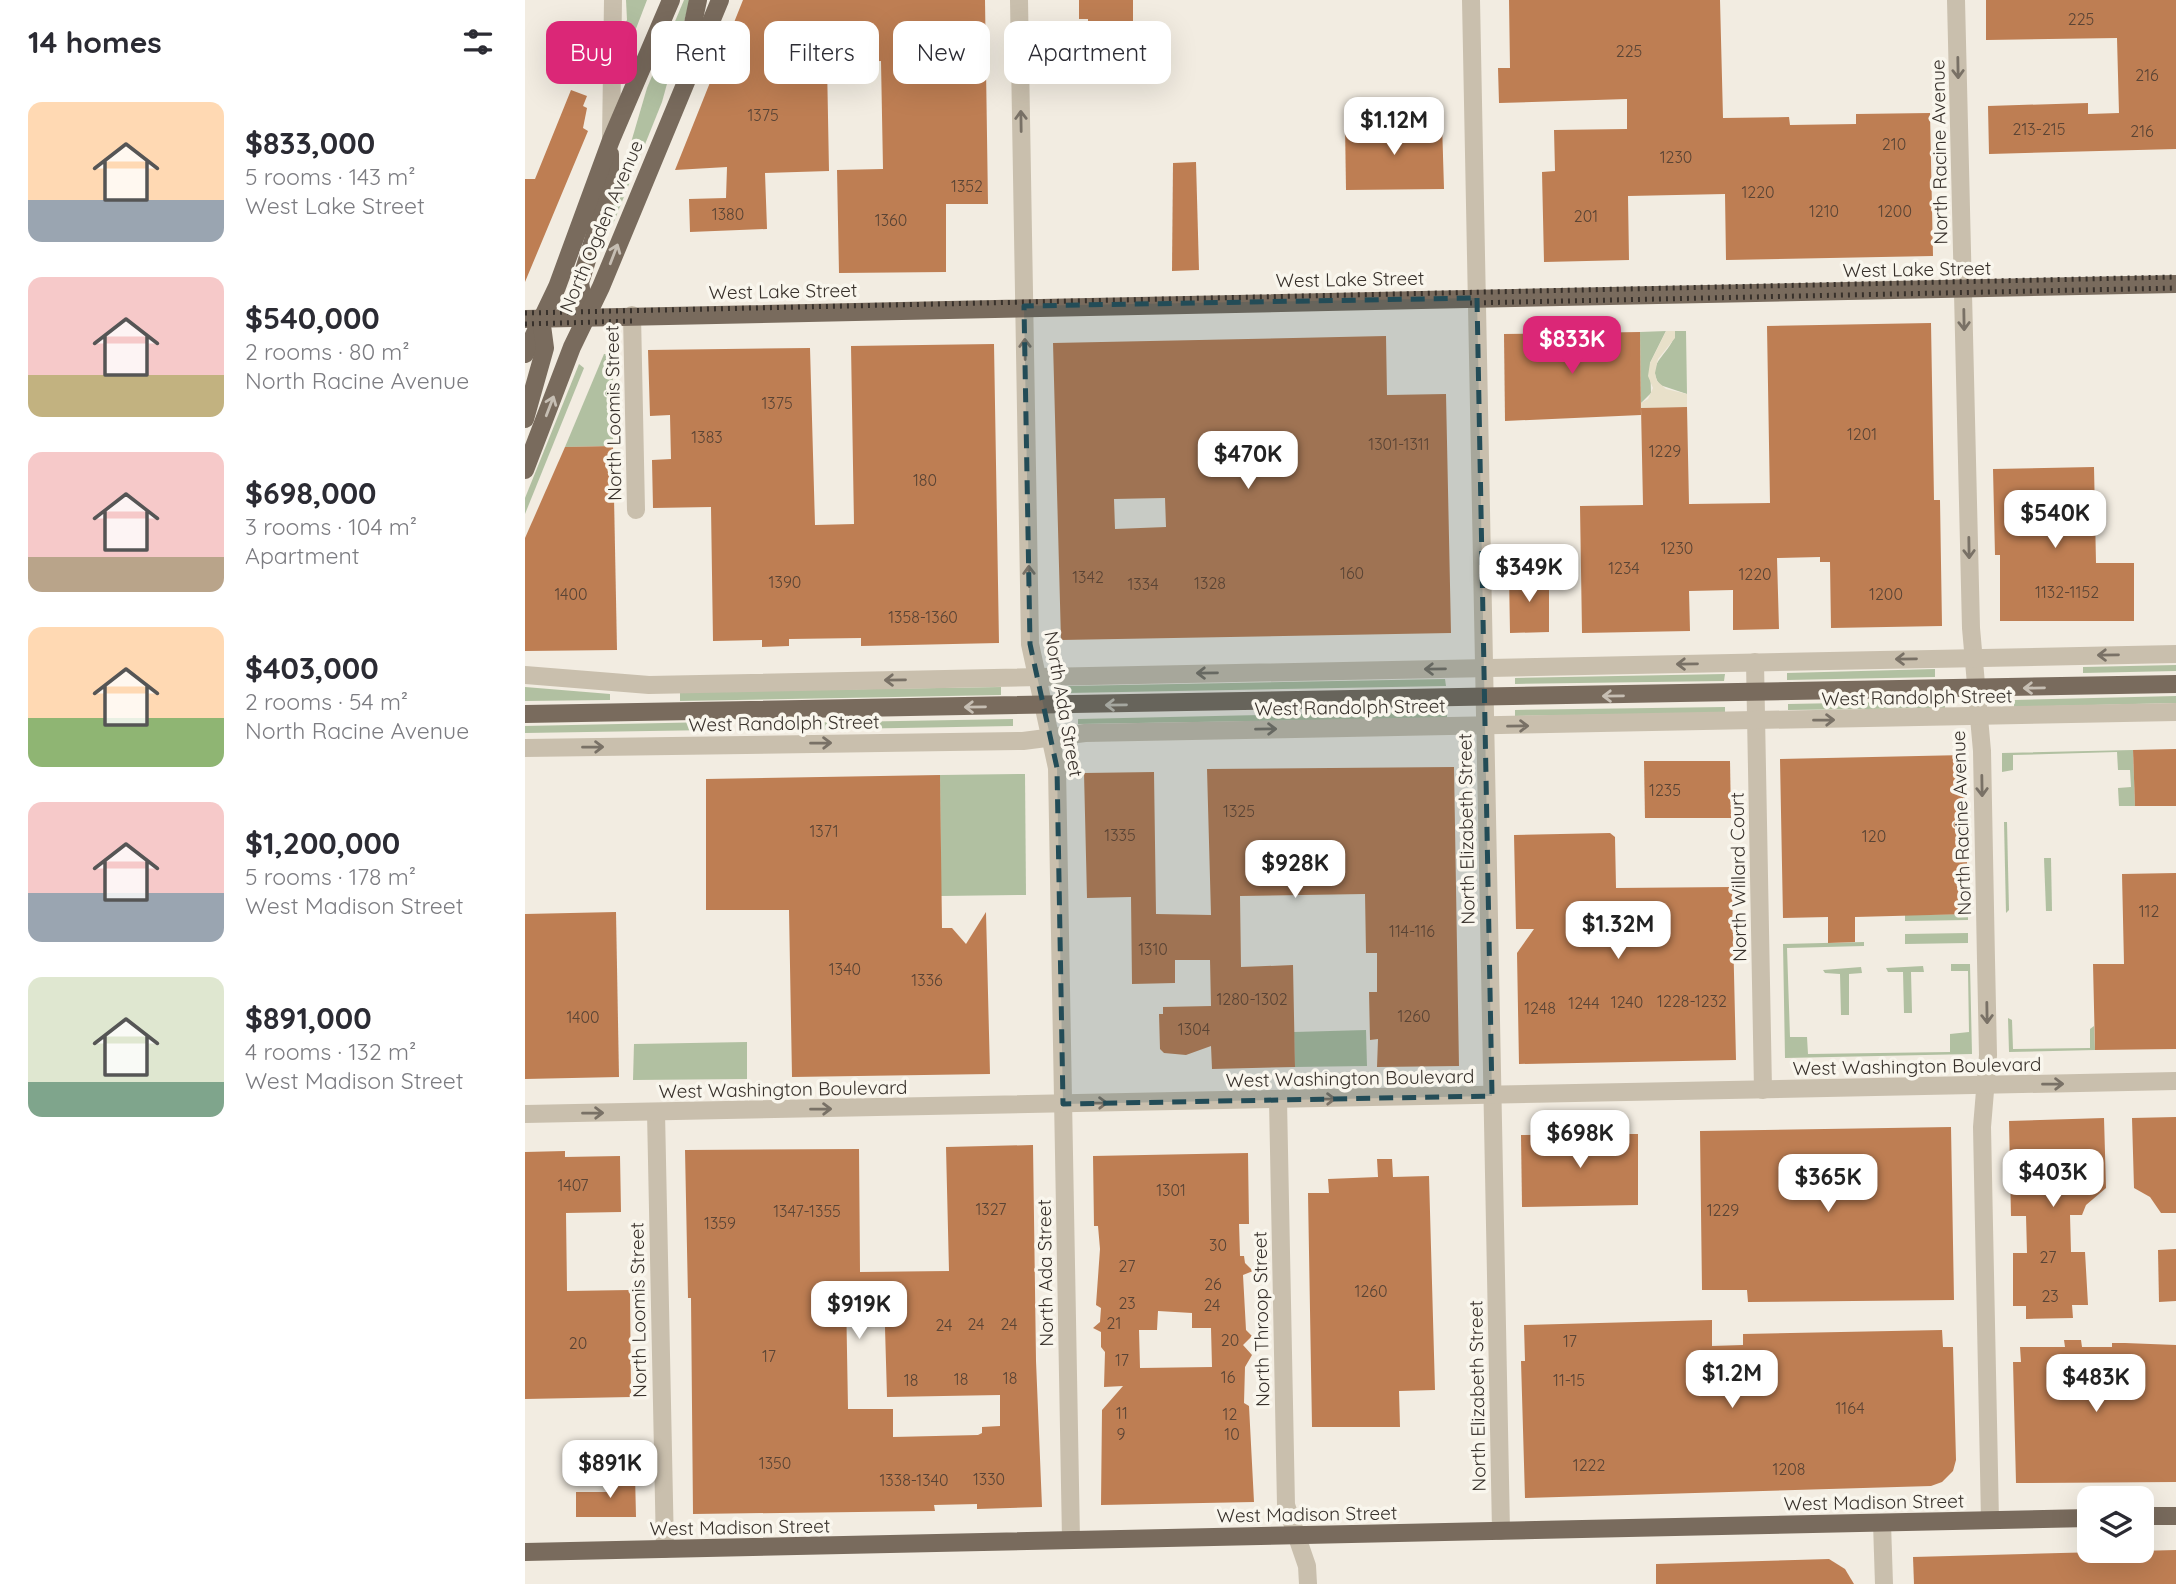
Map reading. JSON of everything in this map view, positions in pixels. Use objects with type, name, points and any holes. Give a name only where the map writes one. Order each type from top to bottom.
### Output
[{"type":"main road","name":"North Ogden Avenue","points":[[525,354],[533,318],[557,287],[611,139],[671,0]]},
{"type":"main road","points":[[675,106],[698,0]]},
{"type":"main road","name":"North Ogden Avenue","points":[[525,470],[586,317],[720,0]]},
{"type":"main road","points":[[586,317],[580,283],[610,185],[611,139]]},
{"type":"main road","name":"West Lake Street","points":[[533,318],[2176,284]]},
{"type":"main road","points":[[525,419],[545,348],[533,318]]},
{"type":"main road","name":"West Randolph Street","points":[[525,715],[2176,684]]},
{"type":"main road","points":[[2154,1517],[2176,1516]]},
{"type":"main road","name":"West Madison Street","points":[[525,1552],[2077,1518]]},
{"type":"street","points":[[611,139],[613,0]]},
{"type":"street","name":"North Ada Street","points":[[1019,0],[1030,644],[1057,768],[1071,1540]]},
{"type":"street","name":"North Elizabeth Street","points":[[1471,0],[1501,1531]]},
{"type":"street","name":"North Racine Avenue","points":[[1956,0],[1974,658],[1979,718],[1986,960],[1982,1127],[1990,1520]]},
{"type":"street","name":"North Loomis Street","points":[[632,315],[636,510]]},
{"type":"street","name":"West Randolph Street","points":[[525,675],[649,685],[2176,654]]},
{"type":"street","name":"North Willard Court","points":[[1755,662],[1763,1090]]},
{"type":"street","name":"West Randolph Street","points":[[525,748],[1023,741],[1073,733],[1979,718],[2176,712]]},
{"type":"street","name":"West Washington Boulevard","points":[[525,1115],[2176,1081]]},
{"type":"street","name":"North Throop Street","points":[[1278,1100],[1286,1505],[1307,1566],[1308,1584]]},
{"type":"street","name":"North Loomis Street","points":[[656,1112],[665,1549]]},
{"type":"street","points":[[1882,1522],[1884,1584]]},
{"type":"highlighted area","points":[[1477,298],[1492,1096],[1063,1104],[1057,768],[1030,644],[1024,306]]},
{"type":"green space","points":[[626,0],[647,0],[637,26],[637,21],[627,20]]},
{"type":"green space","points":[[684,0],[690,0],[684,21],[675,21]]},
{"type":"green space","points":[[651,78],[651,84],[667,84],[613,224],[608,221]]},
{"type":"green space","points":[[1666,331],[1650,363],[1651,393],[1641,403],[1640,332]]},
{"type":"green space","points":[[1675,331],[1686,331],[1687,394],[1660,385],[1656,377],[1657,364],[1670,345]]},
{"type":"green space","points":[[604,354],[613,354],[613,446],[565,447]]},
{"type":"green space","points":[[579,364],[584,368],[525,514],[525,498]]},
{"type":"green space","points":[[2176,665],[2176,671],[2083,673],[2083,667]]},
{"type":"green space","points":[[1935,669],[1935,677],[1787,680],[1787,673]]},
{"type":"green space","points":[[1725,674],[1724,681],[1515,684],[1515,678]]},
{"type":"green space","points":[[1445,679],[1446,686],[1068,693],[1068,686]]},
{"type":"green space","points":[[525,687],[610,694],[610,700],[525,701]]},
{"type":"green space","points":[[1001,687],[1001,695],[680,701],[680,692]]},
{"type":"green space","points":[[2176,696],[2176,703],[2014,707],[2014,700]]},
{"type":"green space","points":[[1945,701],[1945,708],[1788,710],[1788,704]]},
{"type":"green space","points":[[1725,707],[1725,713],[1515,716],[1515,710]]},
{"type":"green space","points":[[1447,711],[1447,718],[1078,724],[1078,719]]},
{"type":"green space","points":[[1013,719],[1013,726],[786,730],[786,723]]},
{"type":"green space","points":[[712,722],[712,730],[525,733],[525,726]]},
{"type":"green space","points":[[2133,750],[2135,806],[2119,806],[2118,788],[2131,787],[2130,770],[2118,770],[2117,752],[2013,755],[2013,770],[2002,772],[2002,753]]},
{"type":"green space","points":[[1025,774],[1026,895],[941,896],[940,775]]},
{"type":"green space","points":[[2004,822],[2007,822],[2009,910],[2006,913]]},
{"type":"green space","points":[[2044,858],[2051,858],[2052,911],[2046,911]]},
{"type":"green space","points":[[1968,914],[1968,920],[1905,921],[1905,915]]},
{"type":"green space","points":[[1968,933],[1968,943],[1905,944],[1905,934]]},
{"type":"green space","points":[[1864,942],[1864,946],[1787,948],[1790,1037],[1807,1037],[1808,1054],[1950,1052],[1950,1034],[1969,1032],[1968,971],[1951,971],[1951,964],[1970,964],[1972,1054],[1785,1058],[1783,944]]},
{"type":"green space","points":[[1923,966],[1924,972],[1911,972],[1912,1013],[1904,1013],[1903,972],[1888,972],[1886,968]]},
{"type":"green space","points":[[1861,967],[1862,973],[1849,974],[1849,1015],[1841,1015],[1840,974],[1825,973],[1823,970]]},
{"type":"green space","points":[[2008,1018],[2012,1020],[2013,1049],[2090,1048],[2090,1029],[2094,1026],[2095,1050],[2009,1052]]},
{"type":"green space","points":[[1366,1030],[1367,1066],[1295,1067],[1294,1032]]},
{"type":"green space","points":[[747,1042],[747,1079],[633,1080],[634,1044]]},
{"type":"shaded area","points":[[1666,331],[1675,331],[1675,338],[1658,359],[1655,373],[1657,381],[1666,389],[1687,394],[1687,407],[1641,408],[1641,403],[1648,399],[1653,388],[1648,376],[1650,363]]},
{"type":"building","points":[[743,0],[985,0],[985,21],[893,21],[893,84],[986,84],[988,204],[946,204],[946,272],[839,273],[837,170],[883,169],[879,21],[764,21],[764,84],[827,84],[829,171],[765,173],[767,229],[690,232],[689,199],[726,198],[727,167],[675,170],[709,84],[750,84],[750,21],[735,21]]},
{"type":"building","points":[[1079,0],[1133,0],[1133,21],[1079,19]]},
{"type":"building","points":[[1509,0],[1720,0],[1723,118],[1789,117],[1790,125],[1856,124],[1856,114],[1930,113],[1933,256],[1726,260],[1725,194],[1628,196],[1629,260],[1544,262],[1542,172],[1555,171],[1554,130],[1627,129],[1627,99],[1499,103],[1498,68],[1510,68]]},
{"type":"building","points":[[1986,0],[2176,0],[2176,149],[1989,154],[1988,106],[2088,103],[2088,114],[2119,113],[2117,38],[1986,40]]},
{"type":"building","points":[[571,90],[587,96],[583,106],[587,108],[583,128],[588,131],[525,282],[525,179],[535,179]]},
{"type":"building","points":[[1442,123],[1444,189],[1346,190],[1345,124]]},
{"type":"building","points":[[1196,162],[1199,270],[1172,271],[1173,163]]},
{"type":"building","points":[[1931,323],[1934,500],[1940,500],[1942,626],[1831,628],[1830,562],[1820,562],[1820,557],[1777,558],[1779,629],[1733,630],[1733,590],[1689,591],[1690,631],[1582,633],[1580,506],[1643,505],[1641,408],[1687,407],[1689,504],[1770,503],[1767,326]]},
{"type":"building","points":[[1640,332],[1641,415],[1505,421],[1504,334]]},
{"type":"building","points":[[1386,336],[1387,395],[1446,394],[1451,633],[1061,640],[1053,343]],"holes":[[[1165,498],[1166,527],[1115,529],[1114,499]]]},
{"type":"building","points":[[994,344],[999,643],[861,646],[861,638],[789,639],[789,646],[762,647],[762,640],[713,641],[711,507],[653,508],[652,460],[671,459],[670,415],[650,416],[648,350],[810,348],[815,525],[854,524],[851,346]]},
{"type":"building","points":[[613,446],[617,650],[525,651],[525,538],[565,447]]},
{"type":"building","points":[[2094,467],[2096,563],[2134,563],[2134,621],[2000,621],[2000,555],[1995,555],[1993,469]]},
{"type":"building","points":[[1509,574],[1525,574],[1525,578],[1549,577],[1549,632],[1510,633]]},
{"type":"building","points":[[2176,749],[2176,806],[2135,806],[2133,750]]},
{"type":"building","points":[[1965,755],[1968,914],[1855,917],[1855,942],[1828,943],[1828,917],[1783,918],[1780,759]]},
{"type":"building","points":[[1644,761],[1730,761],[1731,818],[1645,818]]},
{"type":"building","points":[[1454,767],[1459,1066],[1377,1067],[1378,1039],[1370,1040],[1369,992],[1377,992],[1377,953],[1366,953],[1365,894],[1240,896],[1241,967],[1293,965],[1295,1067],[1212,1069],[1211,1046],[1186,1055],[1164,1053],[1160,1049],[1159,1014],[1163,1014],[1163,1007],[1211,1006],[1210,960],[1175,960],[1175,983],[1132,984],[1131,897],[1087,898],[1084,773],[1154,772],[1156,914],[1211,915],[1207,769]]},
{"type":"building","points":[[940,775],[942,928],[952,928],[966,944],[986,912],[990,1074],[792,1077],[789,910],[706,910],[706,779]]},
{"type":"building","points":[[1610,833],[1615,837],[1616,888],[1732,887],[1736,1060],[1519,1064],[1517,953],[1534,929],[1516,929],[1514,835]]},
{"type":"building","points":[[2176,873],[2176,1049],[2095,1050],[2093,964],[2124,964],[2122,874]]},
{"type":"building","points":[[616,912],[619,1077],[525,1079],[525,914]]},
{"type":"building","points":[[2176,1117],[2176,1213],[2161,1213],[2150,1197],[2134,1188],[2132,1118]]},
{"type":"building","points":[[2104,1118],[2106,1188],[2086,1205],[2082,1215],[2070,1215],[2071,1252],[2085,1252],[2088,1305],[2072,1305],[2073,1318],[2026,1319],[2026,1306],[2013,1306],[2013,1253],[2027,1253],[2026,1216],[2011,1216],[2009,1121]]},
{"type":"building","points":[[1951,1127],[1954,1300],[1748,1302],[1747,1290],[1702,1290],[1700,1131]]},
{"type":"building","points":[[1638,1134],[1638,1205],[1522,1207],[1521,1135]]},
{"type":"building","points":[[1033,1145],[1036,1361],[1042,1507],[977,1509],[977,1504],[934,1505],[935,1511],[693,1514],[691,1298],[688,1298],[685,1150],[859,1149],[860,1272],[949,1271],[946,1147]],"holes":[[[884,1293],[887,1397],[1000,1395],[1000,1426],[982,1427],[982,1433],[978,1435],[893,1437],[893,1409],[848,1409],[846,1294]]]},
{"type":"building","points":[[565,1151],[565,1157],[620,1156],[621,1212],[566,1213],[567,1291],[630,1290],[631,1397],[525,1399],[525,1152]]},
{"type":"building","points":[[1248,1153],[1249,1224],[1239,1224],[1240,1256],[1244,1256],[1245,1263],[1253,1271],[1243,1275],[1246,1330],[1252,1336],[1243,1345],[1252,1355],[1245,1367],[1244,1403],[1249,1406],[1254,1502],[1101,1505],[1102,1410],[1123,1386],[1104,1387],[1105,1352],[1101,1347],[1101,1332],[1093,1328],[1100,1322],[1101,1308],[1096,1305],[1100,1249],[1098,1226],[1094,1226],[1093,1156]],"holes":[[[1158,1311],[1192,1313],[1192,1328],[1211,1328],[1212,1367],[1140,1368],[1139,1330],[1157,1330]]]},
{"type":"building","points":[[1377,1159],[1392,1159],[1393,1177],[1429,1176],[1435,1390],[1399,1391],[1400,1427],[1312,1427],[1308,1193],[1329,1193],[1328,1179],[1378,1177]]},
{"type":"building","points":[[2176,1249],[2176,1301],[2159,1302],[2158,1250]]},
{"type":"building","points":[[1712,1320],[1712,1346],[1743,1345],[1743,1334],[1942,1330],[1943,1347],[1953,1347],[1956,1460],[1953,1471],[1942,1482],[1931,1486],[1525,1498],[1521,1361],[1525,1361],[1524,1325]]},
{"type":"building","points":[[2064,1340],[2081,1340],[2082,1347],[2112,1347],[2112,1343],[2176,1345],[2176,1482],[2016,1483],[2013,1362],[2021,1362],[2020,1347],[2065,1347]]},
{"type":"building","points":[[613,1474],[635,1474],[636,1517],[576,1517],[576,1492],[613,1492]]},
{"type":"building","points":[[2176,1550],[2176,1584],[1914,1584],[1913,1557],[2077,1553],[2077,1563],[2154,1563],[2154,1551]]},
{"type":"building","points":[[1829,1559],[1845,1569],[1854,1584],[1656,1584],[1656,1564]]},
{"type":"railway","points":[[525,313],[2176,277]]},
{"type":"railway","points":[[1470,303],[2176,288]]},
{"type":"railway","points":[[525,324],[633,321]]}]
